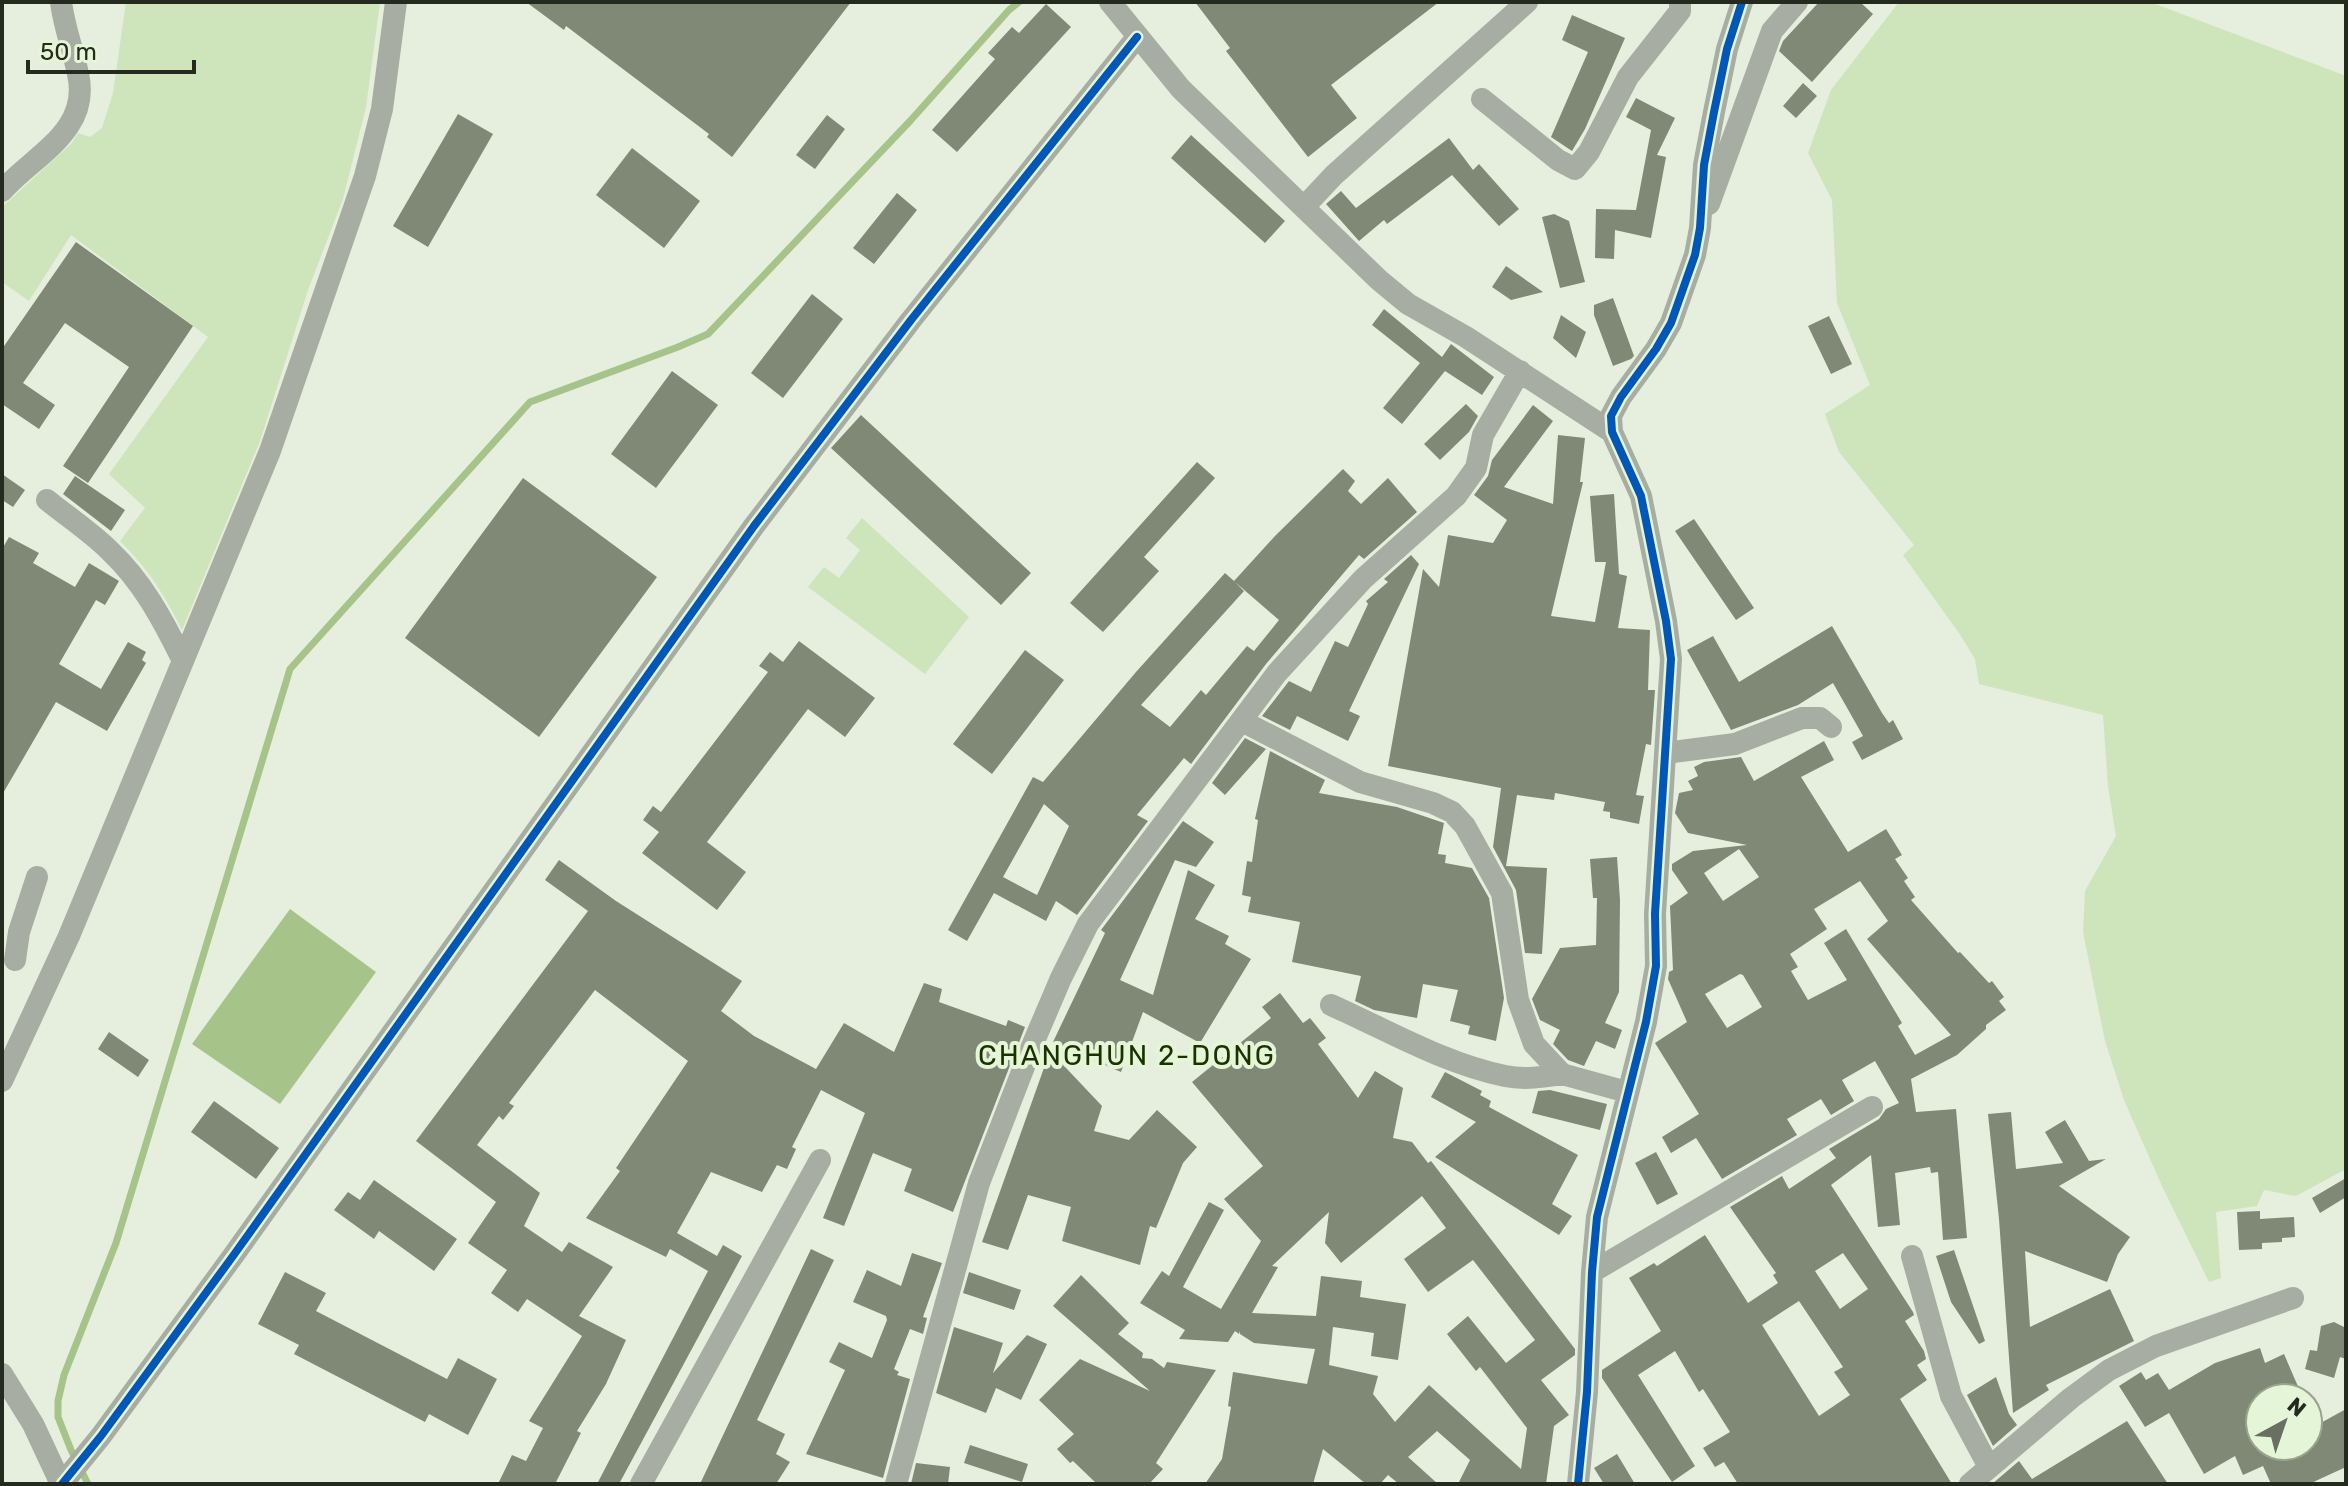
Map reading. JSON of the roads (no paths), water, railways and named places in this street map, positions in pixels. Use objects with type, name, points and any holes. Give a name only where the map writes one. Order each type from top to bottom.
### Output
[{"type":"street","points":[[2,191],[19,171],[53,146],[77,113],[81,96],[79,75],[64,28],[61,2]]},
{"type":"street","points":[[2,1081],[46,991],[270,451],[365,176],[382,109],[396,2]]},
{"type":"street","points":[[1110,2],[1181,89],[1379,280],[1408,304],[1520,371],[1612,432]]},
{"type":"street","points":[[1304,207],[1334,175],[1527,2]]},
{"type":"street","points":[[1482,99],[1558,160],[1575,169],[1589,152],[1628,77],[1680,11],[1680,2]]},
{"type":"street","points":[[1578,1484],[1587,1392],[1597,1217],[1646,1022],[1656,966],[1655,914],[1671,659],[1641,496],[1612,432],[1611,416],[1656,349],[1680,302],[1695,255],[1704,165],[1727,49],[1742,2]]},
{"type":"street","points":[[1700,228],[1772,31],[1797,2]]},
{"type":"street","points":[[2,1374],[65,1480],[233,1256],[754,526],[911,320],[1137,37]]},
{"type":"street","points":[[896,1484],[979,1183],[1061,978],[1088,924],[1277,673],[1363,579],[1456,496],[1476,468],[1483,435],[1520,371]]},
{"type":"street","points":[[47,500],[109,550],[129,572],[161,616],[182,659]]},
{"type":"street","points":[[1665,753],[1735,744],[1802,718],[1820,718],[1831,727]]},
{"type":"street","points":[[1242,721],[1360,782],[1433,803],[1452,812],[1465,826],[1502,893],[1518,1000],[1534,1044],[1562,1074]]},
{"type":"street","points":[[37,877],[19,932],[9,951],[46,991]]},
{"type":"street","points":[[1331,1005],[1443,1055],[1506,1076],[1530,1079],[1562,1074],[1627,1092]]},
{"type":"street","points":[[1592,1272],[1872,1107]]},
{"type":"street","points":[[641,1484],[820,1160]]},
{"type":"street","points":[[1912,1256],[1951,1396],[1989,1467]]},
{"type":"street","points":[[1970,1484],[2109,1370],[2156,1346],[2293,1298]]},
{"type":"waterway","points":[[88,1484],[58,1417],[64,1375],[116,1243],[290,669],[530,402],[708,334],[1019,2]]},
{"type":"district","name":"CHANGHUN 2-DONG","points":[[1127,1055]]}]
